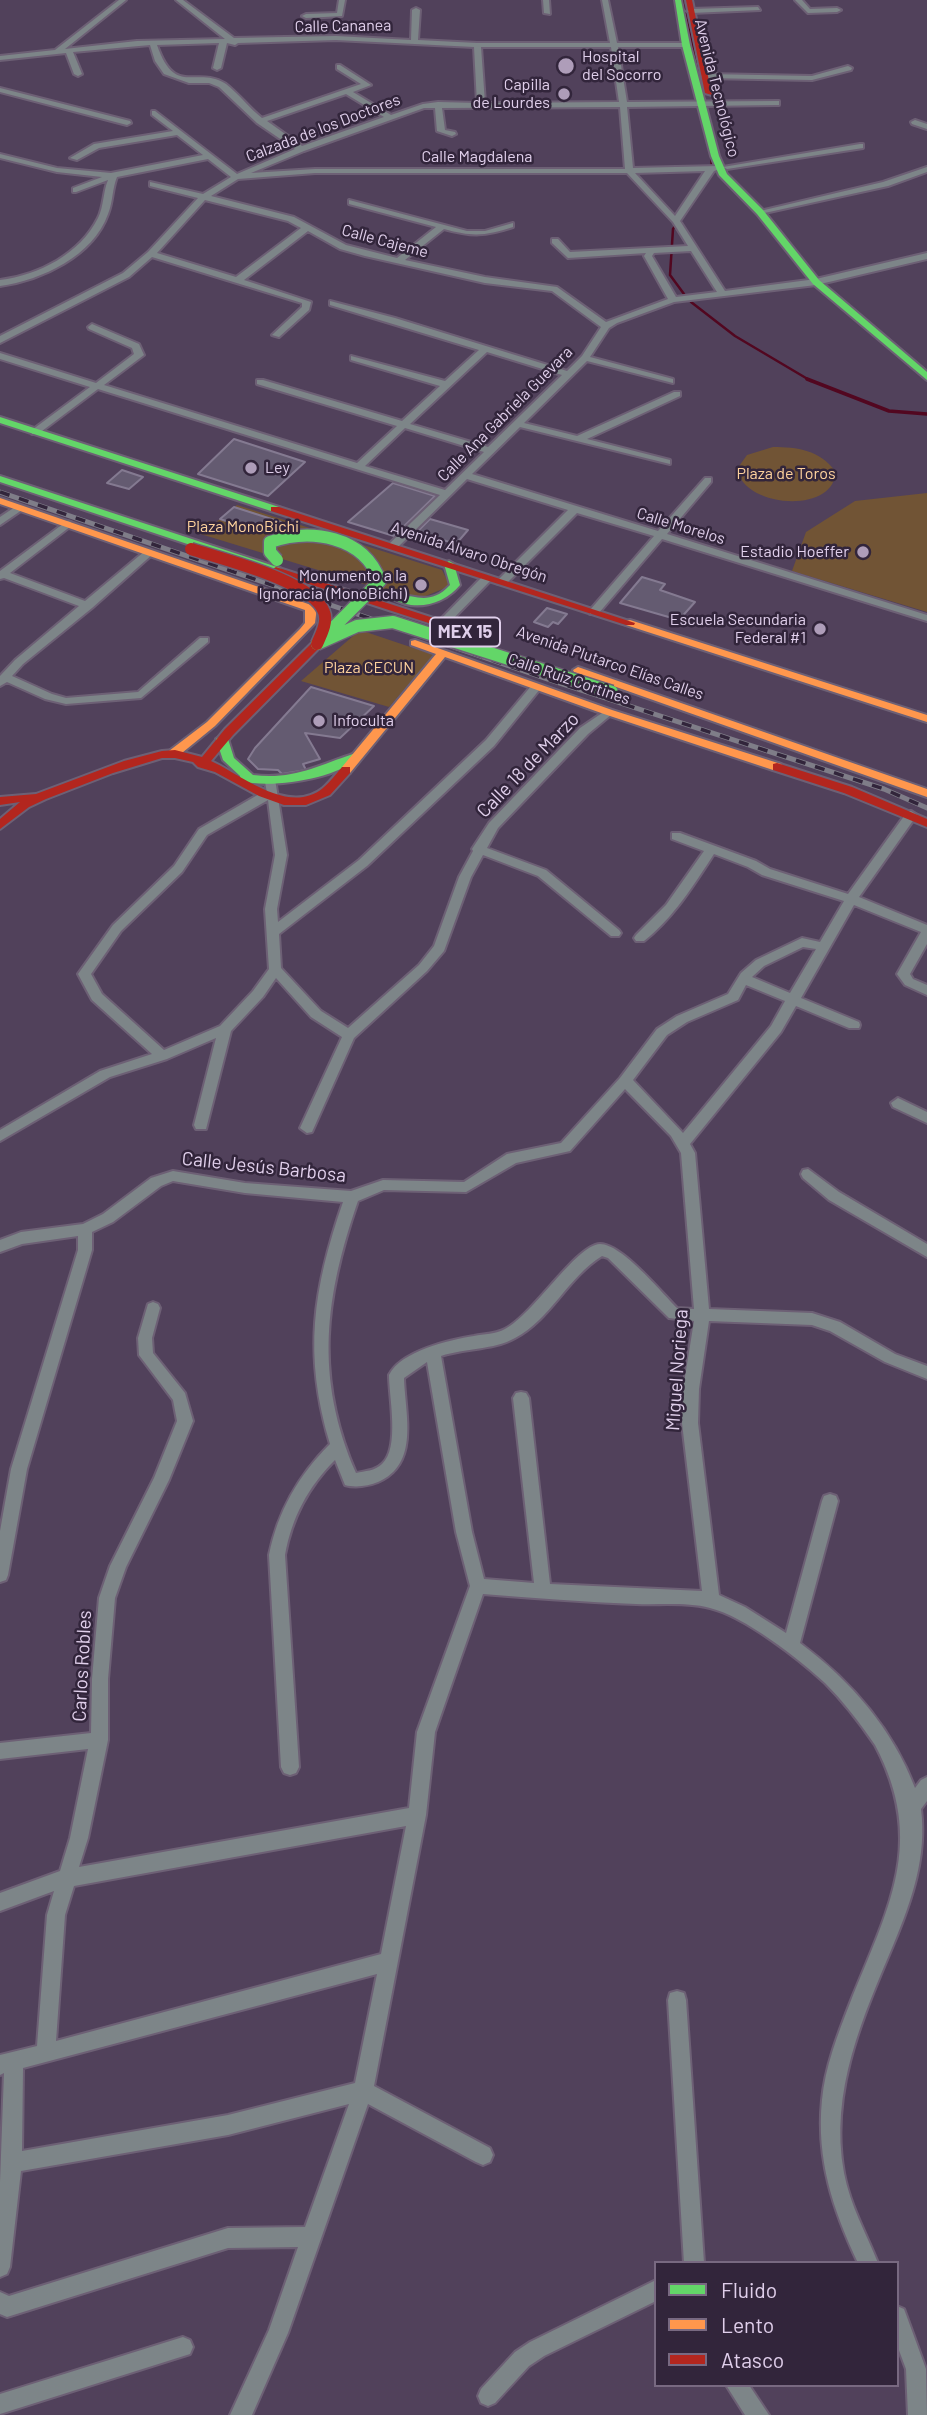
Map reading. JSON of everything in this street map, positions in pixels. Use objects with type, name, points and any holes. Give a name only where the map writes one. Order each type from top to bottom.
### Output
[{"type":"main road","name":"Avenida Tecnológico","points":[[678,0],[686,45],[707,103]]},
{"type":"main road","name":"Avenida Tecnológico","points":[[690,5],[705,76],[711,124],[722,168],[817,282],[927,377]]},
{"type":"main road","name":"Avenida Álvaro Obregón","points":[[0,420],[927,719]]},
{"type":"main road","points":[[100,475],[120,458]]},
{"type":"main road","name":"Avenida Plutarco Elías Calles","points":[[0,479],[74,497],[108,513],[442,624],[927,793]]},
{"type":"main road","name":"Calle Ruíz Cortines","points":[[0,501],[444,652],[608,712],[810,776],[927,823]]},
{"type":"main road","points":[[108,513],[191,549],[300,589],[317,599],[325,618],[317,644]]},
{"type":"main road","points":[[202,764],[226,735],[373,590],[380,581],[382,571],[377,562],[359,551],[305,533],[285,534],[270,542],[270,552],[277,560],[416,602],[436,600],[452,591],[454,579],[449,564]]},
{"type":"main road","points":[[0,825],[25,804],[42,796],[173,754],[211,724],[304,631],[310,623],[310,608]]},
{"type":"main road","points":[[317,644],[357,626],[393,622],[612,692],[747,730]]},
{"type":"main road","points":[[173,754],[270,793],[300,801],[327,791],[337,783],[354,757],[444,652]]},
{"type":"main road","points":[[226,735],[229,760],[270,793]]},
{"type":"main road","points":[[270,793],[354,757]]},
{"type":"main road","points":[[219,772],[251,780]]},
{"type":"main road","points":[[317,775],[327,791]]},
{"type":"main road","points":[[0,801],[42,796]]},
{"type":"street","points":[[58,51],[123,0]]},
{"type":"street","points":[[180,0],[236,43]]},
{"type":"street","points":[[306,16],[340,15],[342,0]]},
{"type":"street","points":[[546,0],[548,13]]},
{"type":"street","points":[[605,0],[623,105],[629,171],[676,222],[723,294]]},
{"type":"street","points":[[798,0],[808,11],[837,10]]},
{"type":"street","points":[[690,5],[758,9]]},
{"type":"street","points":[[414,41],[416,10]]},
{"type":"street","name":"Calle Cananea","points":[[0,58],[153,43],[236,43],[336,38],[477,45],[686,45]]},
{"type":"street","points":[[153,43],[159,61],[167,72],[189,81],[219,84],[260,121],[301,149]]},
{"type":"street","points":[[217,68],[223,43]]},
{"type":"street","points":[[477,45],[481,104]]},
{"type":"street","points":[[69,50],[78,74]]},
{"type":"street","points":[[260,121],[367,85],[340,67]]},
{"type":"street","points":[[705,76],[800,79],[825,76],[848,68]]},
{"type":"street","points":[[0,90],[127,123]]},
{"type":"street","points":[[346,91],[389,117]]},
{"type":"street","name":"Calzada de los Doctores","points":[[0,340],[126,275],[151,254],[202,198],[236,177],[301,149],[423,106],[776,103]]},
{"type":"street","points":[[438,104],[440,131],[452,134]]},
{"type":"street","points":[[155,113],[236,177]]},
{"type":"street","points":[[915,122],[927,127]]},
{"type":"street","points":[[74,158],[97,146],[179,132]]},
{"type":"street","name":"Calle Magdalena","points":[[236,177],[338,171],[629,171],[722,168],[860,146]]},
{"type":"street","points":[[0,156],[57,170],[114,175]]},
{"type":"street","points":[[76,190],[114,175],[209,156]]},
{"type":"street","points":[[676,222],[722,168]]},
{"type":"street","points":[[760,212],[885,184],[927,169]]},
{"type":"street","points":[[916,173],[926,183]]},
{"type":"street","points":[[0,284],[23,279],[73,254],[103,217],[107,189],[114,175]]},
{"type":"street","name":"Calle Cajeme","points":[[153,184],[275,214],[307,227],[343,247],[485,280],[558,291],[606,326]]},
{"type":"street","points":[[352,202],[474,234],[510,225]]},
{"type":"street","points":[[238,280],[307,227]]},
{"type":"street","points":[[398,261],[442,227]]},
{"type":"street","points":[[555,242],[568,255],[634,249],[651,251],[692,248]]},
{"type":"street","points":[[651,251],[648,256],[649,264],[673,300]]},
{"type":"street","points":[[151,254],[307,302],[306,309],[276,335]]},
{"type":"street","points":[[606,326],[626,314],[673,300],[817,282],[927,256]]},
{"type":"street","points":[[333,303],[387,316],[484,350],[568,374]]},
{"type":"street","name":"Calle Ana Gabriela Guevara","points":[[393,545],[585,358],[606,326]]},
{"type":"street","points":[[36,432],[134,360],[140,351],[129,342],[92,327]]},
{"type":"street","points":[[359,466],[484,350]]},
{"type":"street","points":[[0,356],[447,494]]},
{"type":"street","points":[[354,358],[447,385]]},
{"type":"street","points":[[585,358],[670,381]]},
{"type":"street","points":[[260,383],[491,451]]},
{"type":"street","points":[[579,439],[677,394]]},
{"type":"street","points":[[519,424],[667,462]]},
{"type":"street","name":"Calle Morelos","points":[[466,475],[927,618]]},
{"type":"street","points":[[594,612],[708,480]]},
{"type":"street","points":[[0,522],[18,508]]},
{"type":"street","points":[[442,624],[575,509]]},
{"type":"street","points":[[2,575],[67,524]]},
{"type":"street","points":[[149,553],[19,662],[3,680],[49,698],[66,701],[141,695],[204,640]]},
{"type":"street","points":[[2,575],[88,606]]},
{"type":"street","points":[[274,931],[363,863],[490,743],[536,687]]},
{"type":"street","name":"Calle 18 de Marzo","points":[[307,1128],[349,1035],[433,958],[444,937],[478,849],[513,802],[584,731],[608,712]]},
{"type":"street","points":[[0,1136],[105,1074],[162,1056],[225,1029],[258,994],[275,969],[271,909],[281,855],[270,793],[204,832],[178,869],[117,928],[84,974],[97,997],[162,1056]]},
{"type":"street","points":[[625,1081],[684,1142],[768,1041],[851,899],[911,816]]},
{"type":"street","points":[[676,836],[766,873],[851,899],[927,931],[903,974],[909,982],[927,990]]},
{"type":"street","points":[[478,849],[542,873],[615,933]]},
{"type":"street","points":[[640,938],[654,927],[679,899],[711,849]]},
{"type":"street","name":"Calle Jesús Barbosa","points":[[0,1246],[21,1238],[85,1229],[107,1218],[156,1182],[173,1176],[245,1188],[352,1196],[383,1185],[466,1187],[512,1158],[559,1150],[570,1142],[625,1081],[662,1032],[682,1019],[733,996],[744,979],[760,963],[802,942],[824,947]]},
{"type":"street","points":[[275,969],[316,1014],[349,1035]]},
{"type":"street","points":[[744,979],[854,1025]]},
{"type":"street","points":[[201,1125],[225,1029]]},
{"type":"street","points":[[898,1103],[927,1118]]},
{"type":"street","name":"Miguel Noriega","points":[[684,1142],[688,1153],[702,1316],[691,1389],[690,1423],[711,1600]]},
{"type":"street","points":[[808,1174],[834,1196],[927,1251]]},
{"type":"street","points":[[352,1196],[335,1244],[320,1337],[336,1448],[351,1480],[367,1480],[396,1463],[400,1450],[396,1375],[410,1362],[433,1352],[509,1335],[540,1311],[587,1258],[602,1250],[617,1258],[674,1314],[824,1322],[890,1358],[927,1373]]},
{"type":"street","points":[[0,1575],[19,1469],[81,1263],[85,1229]]},
{"type":"street","name":"Carlos Robles","points":[[47,2052],[56,1915],[79,1838],[99,1740],[100,1678],[107,1598],[118,1566],[161,1480],[184,1421],[180,1398],[146,1355],[145,1338],[153,1308]]},
{"type":"street","points":[[241,2415],[278,2333],[363,2091],[386,1962],[417,1815],[426,1732],[478,1586],[464,1532],[433,1352]]},
{"type":"street","points":[[521,1398],[542,1592]]},
{"type":"street","points":[[290,1767],[277,1555],[281,1530],[296,1493],[336,1448]]},
{"type":"street","points":[[791,1646],[830,1502]]},
{"type":"street","points":[[478,1586],[542,1592],[711,1600],[791,1646],[828,1674],[854,1703],[896,1766],[912,1807],[915,1828],[904,1893],[844,2038],[831,2087],[830,2136],[833,2173],[852,2232],[867,2261]]},
{"type":"street","points":[[0,1751],[99,1740]]},
{"type":"street","points":[[912,1807],[927,1786]]},
{"type":"street","points":[[0,1902],[66,1878],[417,1815]]},
{"type":"street","points":[[0,2267],[12,2163],[7,2064],[386,1962]]},
{"type":"street","points":[[677,2000],[694,2261]]},
{"type":"street","points":[[12,2163],[214,2127],[363,2091],[483,2155]]},
{"type":"street","points":[[0,2302],[7,2307],[228,2238],[311,2237]]},
{"type":"street","points":[[488,2396],[522,2359],[537,2349],[654,2291]]},
{"type":"street","points":[[899,2322],[916,2369],[919,2415]]},
{"type":"street","points":[[0,2404],[183,2347]]},
{"type":"street","points":[[737,2387],[758,2415]]},
{"type":"green space","name":"Plaza de Toros","points":[[773,447],[799,449],[822,458],[835,471],[832,485],[822,494],[807,500],[772,499],[756,492],[743,482],[737,469],[747,455]]},
{"type":"green space","name":"Estadio Hoeffer","points":[[927,493],[927,612],[792,571],[806,532],[855,501]]},
{"type":"green space","name":"Plaza MonoBichi","points":[[237,505],[442,570],[450,586],[416,600],[194,532],[208,521],[215,523]]},
{"type":"green space","name":"Plaza CECUN","points":[[360,630],[434,655],[389,707],[301,681]]},
{"type":"building","name":"Ley","points":[[234,439],[305,462],[268,496],[198,474]]},
{"type":"building","points":[[122,470],[143,477],[129,489],[107,483]]},
{"type":"building","points":[[393,483],[435,496],[394,536],[348,522]]},
{"type":"building","points":[[234,507],[281,522],[259,532],[220,519]]},
{"type":"building","points":[[430,519],[468,530],[456,544],[417,532]]},
{"type":"building","points":[[642,577],[665,584],[660,590],[695,602],[679,620],[620,603]]},
{"type":"building","points":[[547,608],[567,614],[558,624],[553,622],[548,627],[534,622]]},
{"type":"building","name":"Infoculta","points":[[311,687],[374,706],[340,738],[305,733],[320,759],[303,764],[306,770],[282,774],[278,770],[258,769],[248,759],[255,748]]},
{"type":"waterway","points":[[682,0],[706,105]]},
{"type":"waterway","points":[[711,152],[712,171]]},
{"type":"waterway","points":[[684,294],[670,275],[673,229],[703,187]]},
{"type":"waterway","points":[[691,302],[735,336],[809,380]]},
{"type":"waterway","points":[[809,380],[889,411],[927,414]]},
{"type":"railway","points":[[0,492],[553,681],[884,789],[927,808]]},
{"type":"traffic: fast","points":[[678,0],[686,45],[715,156],[723,175],[760,212],[816,282],[927,377]]},
{"type":"traffic: fast","points":[[0,420],[275,509]]},
{"type":"traffic: fast","points":[[0,479],[276,570]]},
{"type":"traffic: fast","points":[[277,560],[270,552],[270,542],[284,537],[318,536],[351,546],[375,566],[380,581],[329,632]]},
{"type":"traffic: fast","points":[[397,598],[421,602],[443,596],[455,585],[449,564]]},
{"type":"traffic: fast","points":[[317,644],[357,626],[393,622],[612,692]]},
{"type":"traffic: fast","points":[[222,739],[229,760],[251,780]]},
{"type":"traffic: fast","points":[[245,778],[274,780],[300,777],[353,758]]},
{"type":"traffic: slow","points":[[0,501],[313,609]]},
{"type":"traffic: slow","points":[[173,754],[211,724],[304,631],[310,623],[310,608]]},
{"type":"traffic: slow","points":[[630,623],[927,719]]},
{"type":"traffic: slow","points":[[415,643],[608,712],[777,767]]},
{"type":"traffic: slow","points":[[346,770],[444,652]]},
{"type":"traffic: slow","points":[[578,670],[927,793]]},
{"type":"traffic: jam","points":[[689,0],[709,93]]},
{"type":"traffic: jam","points":[[275,509],[630,623]]},
{"type":"traffic: jam","points":[[191,549],[265,574],[304,592],[317,602],[324,612],[325,620],[317,644]]},
{"type":"traffic: jam","points":[[276,570],[485,638]]},
{"type":"traffic: jam","points":[[202,764],[229,732],[317,644]]},
{"type":"traffic: jam","points":[[0,825],[25,804],[42,796],[128,764],[162,755],[175,754],[197,759],[284,801],[306,801],[326,792],[346,770]]},
{"type":"traffic: jam","points":[[777,767],[848,790],[927,823]]},
{"type":"traffic: jam","points":[[0,801],[33,797]]},
{"type":"place","name":"Hospital del Socorro","points":[[566,66]]},
{"type":"place","name":"Capilla de Lourdes","points":[[564,94]]},
{"type":"place","name":"Ley","points":[[251,468]]},
{"type":"place","name":"Estadio Hoeffer","points":[[863,552]]},
{"type":"place","name":"Monumento a la Ignoracia (MonoBichi)","points":[[421,585]]},
{"type":"place","name":"Escuela Secundaria Federal #1","points":[[820,629]]},
{"type":"place","name":"Infoculta","points":[[319,721]]}]
